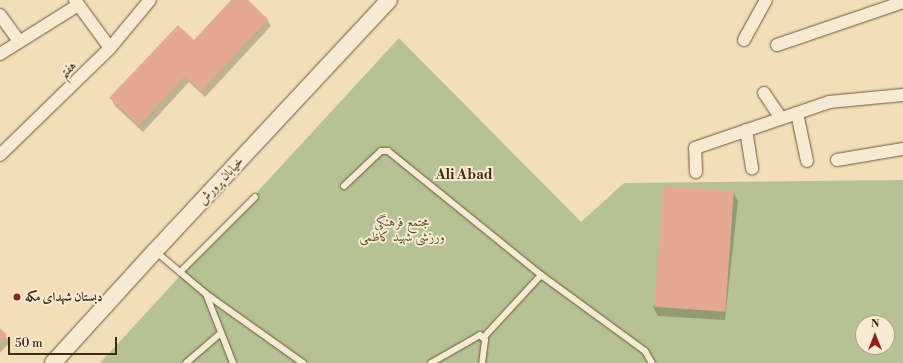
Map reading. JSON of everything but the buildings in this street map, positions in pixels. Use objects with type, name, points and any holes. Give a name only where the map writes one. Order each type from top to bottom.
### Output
[{"type":"street","name":"هفتم","points":[[0,155],[110,48],[150,0]]},
{"type":"street","name":"خیابان پرورش","points":[[53,363],[155,251],[389,0]]},
{"type":"street","points":[[744,40],[766,0]]},
{"type":"street","points":[[0,54],[76,2],[110,48]]},
{"type":"street","points":[[777,45],[875,5],[903,2]]},
{"type":"street","points":[[0,15],[19,41]]},
{"type":"street","points":[[764,93],[781,118]]},
{"type":"street","points":[[696,172],[696,148],[829,102],[903,95]]},
{"type":"street","points":[[797,113],[807,161]]},
{"type":"street","points":[[746,130],[752,169]]},
{"type":"street","points":[[836,160],[903,149]]},
{"type":"lane","points":[[344,186],[381,151],[388,151],[541,275],[645,350],[652,363]]},
{"type":"lane","points":[[180,272],[255,197]]},
{"type":"lane","points":[[155,251],[206,294],[303,363]]},
{"type":"lane","points":[[482,363],[484,337],[541,275]]},
{"type":"lane","points":[[206,294],[233,363]]},
{"type":"lane","points":[[186,363],[221,333]]},
{"type":"lane","points":[[431,363],[480,335],[484,337]]},
{"type":"green space","name":"مجتمع فرهنگی ورزشی شهید کاظمی","points":[[399,38],[581,222],[624,183],[903,180],[903,363],[100,363]]},
{"type":"place","name":"دبستان شهدای مکه","points":[[17,297]]},
{"type":"district","name":"Ali Abad","points":[[464,175]]}]
